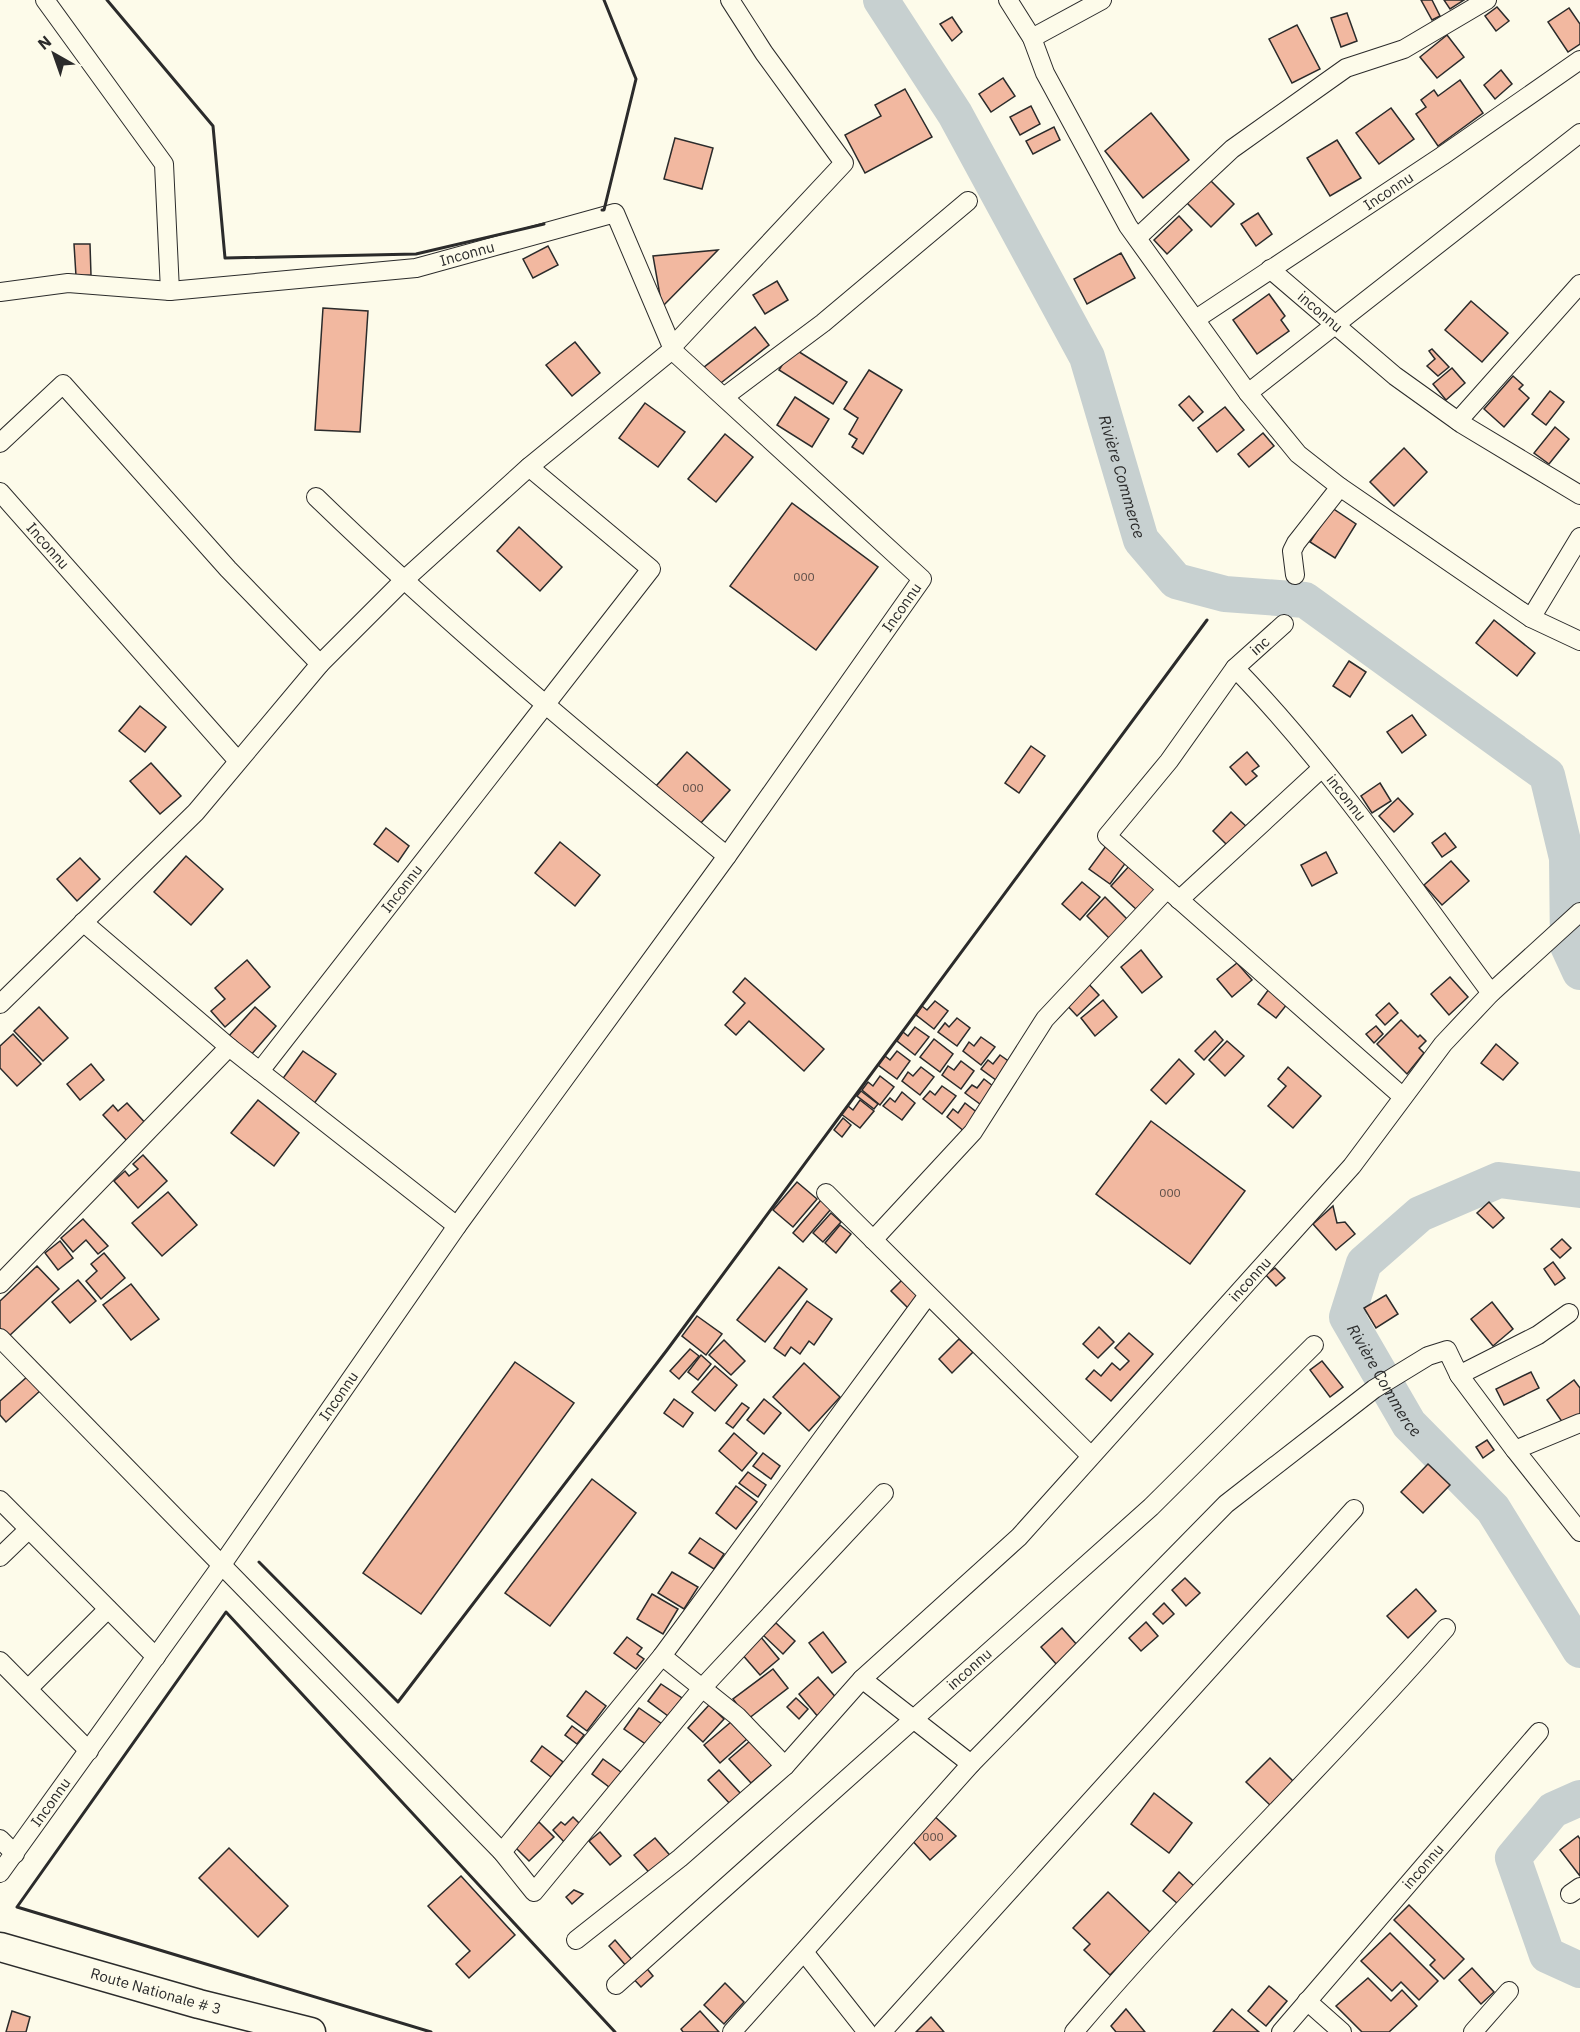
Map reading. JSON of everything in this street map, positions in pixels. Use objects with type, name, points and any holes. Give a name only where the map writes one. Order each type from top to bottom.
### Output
[{"type":"main road","name":"Route Nationale # 3","points":[[0,1947],[199,2004],[311,2032]]},
{"type":"street","points":[[45,0],[164,164],[170,291]]},
{"type":"street","points":[[0,1004],[196,812],[320,664],[403,581],[529,466],[672,348],[844,163],[764,53],[730,0]]},
{"type":"street","points":[[1008,0],[1032,38],[1050,83],[1109,193],[1248,393],[1298,454],[1340,488],[1531,618],[1580,641]]},
{"type":"street","points":[[1032,38],[1102,0]]},
{"type":"street","points":[[1138,237],[1232,149],[1346,68],[1404,49],[1487,0]]},
{"type":"street","name":"Inconnu","points":[[1196,319],[1442,156],[1580,60]]},
{"type":"street","name":"Inconnu","points":[[1248,393],[1580,134]]},
{"type":"street","points":[[724,398],[823,322],[968,201]]},
{"type":"street","name":"Inconnu","points":[[0,292],[68,283],[170,291],[416,268],[615,213],[672,348],[922,579],[727,856],[457,1226],[221,1566],[0,1873]]},
{"type":"street","name":"inconnu","points":[[1270,269],[1395,376],[1458,421],[1580,495]]},
{"type":"street","points":[[1458,421],[1580,284]]},
{"type":"street","points":[[0,443],[63,384],[228,569],[320,664]]},
{"type":"street","name":"Inconnu","points":[[260,1071],[651,569],[529,466]]},
{"type":"street","points":[[1295,575],[1292,551],[1296,543],[1340,488]]},
{"type":"street","name":"Inconnu","points":[[0,492],[238,761]]},
{"type":"street","points":[[316,497],[403,581],[543,705],[727,856]]},
{"type":"street","points":[[1531,618],[1580,537]]},
{"type":"street","name":"inc","points":[[1235,668],[1284,624]]},
{"type":"street","points":[[1235,668],[1169,761],[1107,836],[1403,1097]]},
{"type":"street","name":"inconnu","points":[[1235,668],[1279,714],[1322,768],[1491,993]]},
{"type":"street","points":[[873,1240],[973,1132],[1045,1019],[1173,895],[1322,768]]},
{"type":"street","name":"inconnu","points":[[576,1940],[680,1858],[785,1767],[862,1679],[1019,1536],[1352,1166],[1443,1044],[1491,993],[1580,912]]},
{"type":"street","points":[[83,922],[230,1047],[457,1226]]},
{"type":"street","points":[[0,1284],[230,1047]]},
{"type":"street","points":[[826,1193],[1091,1456]]},
{"type":"street","points":[[502,1852],[662,1656],[928,1295]]},
{"type":"street","points":[[1459,1375],[1538,1335],[1569,1313]]},
{"type":"street","points":[[0,1338],[502,1852],[534,1892],[704,1687],[884,1493]]},
{"type":"street","name":"inconnu","points":[[616,1985],[1151,1507],[1314,1345]]},
{"type":"street","points":[[732,2032],[971,1764],[1226,1504],[1374,1389],[1428,1356],[1447,1350],[1459,1375],[1580,1532]]},
{"type":"street","points":[[1515,1450],[1580,1423]]},
{"type":"street","points":[[0,1500],[156,1657]]},
{"type":"street","points":[[882,2032],[1354,1509]]},
{"type":"street","points":[[0,1557],[28,1530]]},
{"type":"street","points":[[28,1689],[108,1609]]},
{"type":"street","points":[[1074,2032],[1119,1978],[1373,1712],[1446,1628]]},
{"type":"street","points":[[662,1656],[704,1687],[737,1716],[785,1767]]},
{"type":"street","points":[[0,1661],[89,1751]]},
{"type":"street","points":[[862,1679],[971,1764]]},
{"type":"street","name":"inconnu","points":[[1281,2032],[1539,1732]]},
{"type":"street","points":[[0,1839],[15,1854]]},
{"type":"street","points":[[804,1952],[867,2032]]},
{"type":"street","points":[[1473,2032],[1509,1990]]},
{"type":"street","points":[[1307,2001],[1342,2032]]},
{"type":"building","points":[[1421,0],[1432,0],[1440,16],[1432,20]]},
{"type":"building","points":[[1444,0],[1464,0],[1450,9]]},
{"type":"building","points":[[1497,7],[1509,21],[1496,31],[1485,16]]},
{"type":"building","points":[[1569,8],[1580,24],[1580,44],[1568,52],[1548,22]]},
{"type":"building","points":[[1347,13],[1357,41],[1341,47],[1331,18]]},
{"type":"building","points":[[952,17],[962,32],[952,41],[940,24]]},
{"type":"building","points":[[1297,25],[1320,69],[1292,83],[1269,39]]},
{"type":"building","points":[[1447,35],[1464,57],[1437,78],[1420,57]]},
{"type":"building","points":[[1501,70],[1512,84],[1495,99],[1484,85]]},
{"type":"building","points":[[1003,78],[1015,96],[991,112],[979,94]]},
{"type":"building","points":[[1460,80],[1483,113],[1438,146],[1416,114],[1426,107],[1421,100],[1434,90],[1438,96]]},
{"type":"building","points":[[905,89],[932,137],[865,173],[845,135],[881,116],[875,105]]},
{"type":"building","points":[[1031,106],[1040,124],[1020,135],[1010,117]]},
{"type":"building","points":[[1391,108],[1414,139],[1379,164],[1356,133]]},
{"type":"building","points":[[1151,113],[1189,160],[1143,198],[1105,151]]},
{"type":"building","points":[[1054,127],[1060,140],[1033,154],[1026,141]]},
{"type":"building","points":[[675,138],[713,148],[702,189],[664,179]]},
{"type":"building","points":[[1337,140],[1361,178],[1330,196],[1307,158]]},
{"type":"building","points":[[1209,179],[1234,204],[1211,227],[1186,202]]},
{"type":"building","points":[[1258,213],[1272,234],[1256,246],[1241,224]]},
{"type":"building","points":[[1179,216],[1192,230],[1167,254],[1154,240]]},
{"type":"building","points":[[74,244],[90,244],[91,275],[76,276]]},
{"type":"building","points":[[548,246],[558,265],[533,278],[523,259]]},
{"type":"building","points":[[718,250],[662,307],[653,256]]},
{"type":"building","points":[[1121,253],[1135,278],[1087,304],[1074,279]]},
{"type":"building","points":[[777,281],[788,300],[765,314],[753,295]]},
{"type":"building","points":[[1269,294],[1285,316],[1281,320],[1289,331],[1257,354],[1233,320]]},
{"type":"building","points":[[1471,301],[1508,333],[1482,362],[1445,330]]},
{"type":"building","points":[[323,308],[368,311],[360,432],[315,430]]},
{"type":"building","points":[[755,327],[769,345],[717,386],[703,368]]},
{"type":"building","points":[[575,342],[600,373],[572,396],[546,365]]},
{"type":"building","points":[[793,348],[847,382],[833,404],[779,370]]},
{"type":"building","points":[[1432,349],[1449,367],[1438,376],[1427,366],[1435,359],[1429,351]]},
{"type":"building","points":[[1452,368],[1465,383],[1446,400],[1433,384]]},
{"type":"building","points":[[869,370],[902,390],[863,454],[852,447],[857,439],[849,434],[858,418],[844,409]]},
{"type":"building","points":[[1513,376],[1523,385],[1519,389],[1529,398],[1504,427],[1484,409]]},
{"type":"building","points":[[1550,391],[1564,402],[1546,425],[1532,414]]},
{"type":"building","points":[[1189,396],[1203,412],[1193,421],[1179,405]]},
{"type":"building","points":[[795,397],[829,419],[812,447],[777,425]]},
{"type":"building","points":[[645,403],[685,432],[658,467],[619,438]]},
{"type":"building","points":[[1225,407],[1244,430],[1217,452],[1198,428]]},
{"type":"building","points":[[1555,427],[1569,439],[1549,464],[1534,453]]},
{"type":"building","points":[[1263,433],[1274,446],[1249,467],[1238,454]]},
{"type":"building","points":[[725,434],[753,457],[716,502],[688,479]]},
{"type":"building","points":[[1404,448],[1427,472],[1394,506],[1370,482]]},
{"type":"building","points":[[792,503],[878,567],[816,650],[730,586]]},
{"type":"building","points":[[1332,508],[1356,524],[1335,558],[1310,542]]},
{"type":"building","points":[[519,527],[562,567],[540,591],[497,551]]},
{"type":"building","points":[[1494,620],[1535,653],[1517,676],[1476,643]]},
{"type":"building","points":[[1349,661],[1366,672],[1350,697],[1333,686]]},
{"type":"building","points":[[140,706],[166,727],[145,752],[119,731]]},
{"type":"building","points":[[1412,715],[1426,735],[1402,753],[1387,732]]},
{"type":"building","points":[[1031,746],[1045,756],[1019,793],[1005,783]]},
{"type":"building","points":[[687,752],[730,790],[700,824],[656,786]]},
{"type":"building","points":[[1247,752],[1259,766],[1252,771],[1257,776],[1246,785],[1230,767]]},
{"type":"building","points":[[151,763],[181,796],[160,814],[130,781]]},
{"type":"building","points":[[1380,783],[1391,801],[1372,813],[1361,796]]},
{"type":"building","points":[[1398,798],[1413,814],[1394,832],[1379,816]]},
{"type":"building","points":[[1231,812],[1248,828],[1230,848],[1213,831]]},
{"type":"building","points":[[386,828],[409,846],[398,862],[374,844]]},
{"type":"building","points":[[1445,833],[1456,847],[1442,857],[1432,843]]},
{"type":"building","points":[[560,842],[600,875],[575,906],[535,873]]},
{"type":"building","points":[[1106,846],[1127,861],[1110,884],[1089,869]]},
{"type":"building","points":[[1326,852],[1337,873],[1312,886],[1301,865]]},
{"type":"building","points":[[186,856],[223,889],[191,925],[154,892]]},
{"type":"building","points":[[80,858],[100,879],[77,901],[57,879]]},
{"type":"building","points":[[1451,861],[1469,881],[1442,905],[1424,885]]},
{"type":"building","points":[[1131,864],[1158,888],[1137,910],[1111,886]]},
{"type":"building","points":[[1082,882],[1100,897],[1080,920],[1062,904]]},
{"type":"building","points":[[1105,897],[1128,920],[1110,939],[1087,916]]},
{"type":"building","points":[[1141,950],[1162,977],[1142,993],[1121,967]]},
{"type":"building","points":[[247,960],[270,987],[225,1027],[211,1011],[225,999],[215,988]]},
{"type":"building","points":[[1237,963],[1252,980],[1232,997],[1217,979]]},
{"type":"building","points":[[1450,977],[1468,997],[1449,1015],[1431,994]]},
{"type":"building","points":[[745,978],[824,1049],[804,1071],[749,1021],[736,1035],[725,1025],[745,1003],[733,992]]},
{"type":"building","points":[[1084,979],[1099,995],[1077,1016],[1062,1000]]},
{"type":"building","points":[[1269,989],[1288,1003],[1276,1018],[1258,1004]]},
{"type":"building","points":[[1103,1000],[1117,1017],[1095,1036],[1081,1018]]},
{"type":"building","points":[[935,1001],[948,1011],[934,1029],[916,1015],[922,1006],[927,1010]]},
{"type":"building","points":[[1389,1003],[1398,1013],[1385,1025],[1376,1015]]},
{"type":"building","points":[[39,1007],[68,1038],[43,1061],[14,1031]]},
{"type":"building","points":[[255,1007],[276,1026],[250,1056],[228,1037]]},
{"type":"building","points":[[957,1018],[970,1028],[957,1046],[938,1032],[945,1023],[949,1027]]},
{"type":"building","points":[[1401,1020],[1418,1037],[1420,1035],[1426,1041],[1419,1048],[1424,1053],[1407,1074],[1377,1044]]},
{"type":"building","points":[[1376,1026],[1383,1034],[1374,1043],[1366,1034]]},
{"type":"building","points":[[915,1027],[929,1037],[915,1055],[897,1041],[903,1032],[908,1036]]},
{"type":"building","points":[[1215,1031],[1223,1040],[1204,1060],[1195,1051]]},
{"type":"building","points":[[13,1034],[41,1064],[17,1086],[0,1068],[0,1046]]},
{"type":"building","points":[[981,1037],[995,1047],[981,1065],[963,1051],[969,1042],[974,1046]]},
{"type":"building","points":[[934,1039],[953,1054],[940,1072],[920,1057]]},
{"type":"building","points":[[1227,1041],[1244,1056],[1225,1076],[1209,1060]]},
{"type":"building","points":[[1496,1044],[1518,1063],[1503,1080],[1481,1063]]},
{"type":"building","points":[[303,1051],[336,1074],[313,1105],[281,1081]]},
{"type":"building","points":[[897,1051],[910,1061],[897,1079],[878,1065],[885,1056],[890,1060]]},
{"type":"building","points":[[1000,1055],[1014,1065],[1000,1083],[981,1069],[988,1060],[993,1064]]},
{"type":"building","points":[[1179,1059],[1194,1074],[1166,1104],[1151,1090]]},
{"type":"building","points":[[961,1061],[974,1071],[961,1089],[942,1075],[948,1066],[954,1070]]},
{"type":"building","points":[[91,1064],[104,1080],[80,1100],[67,1084]]},
{"type":"building","points":[[921,1067],[934,1077],[920,1095],[902,1081],[908,1072],[913,1076]]},
{"type":"building","points":[[1288,1067],[1321,1096],[1293,1128],[1268,1106],[1286,1086],[1278,1079]]},
{"type":"building","points":[[880,1076],[894,1087],[880,1105],[862,1090],[868,1082],[873,1086]]},
{"type":"building","points":[[984,1079],[998,1090],[984,1107],[965,1093],[972,1085],[977,1088]]},
{"type":"building","points":[[942,1086],[956,1096],[942,1114],[923,1099],[930,1091],[935,1095]]},
{"type":"building","points":[[861,1091],[878,1104],[874,1109],[857,1096]]},
{"type":"building","points":[[902,1092],[915,1103],[902,1120],[883,1106],[890,1098],[895,1102]]},
{"type":"building","points":[[258,1100],[299,1133],[274,1166],[231,1133]]},
{"type":"building","points":[[860,1100],[874,1111],[860,1128],[841,1114],[848,1106],[853,1110]]},
{"type":"building","points":[[127,1103],[148,1126],[129,1143],[103,1115],[113,1105],[118,1111]]},
{"type":"building","points":[[965,1103],[979,1114],[965,1132],[947,1117],[953,1109],[958,1113]]},
{"type":"building","points":[[843,1118],[851,1125],[842,1137],[834,1130]]},
{"type":"building","points":[[1151,1121],[1245,1191],[1190,1264],[1096,1194]]},
{"type":"building","points":[[143,1155],[167,1181],[138,1208],[114,1181],[125,1171],[129,1176],[138,1169],[133,1164]]},
{"type":"building","points":[[797,1182],[817,1199],[793,1227],[773,1210]]},
{"type":"building","points":[[168,1192],[197,1225],[162,1256],[132,1223]]},
{"type":"building","points":[[821,1200],[831,1209],[803,1242],[793,1233]]},
{"type":"building","points":[[1489,1202],[1504,1218],[1493,1228],[1477,1213]]},
{"type":"building","points":[[1333,1206],[1337,1223],[1345,1222],[1355,1234],[1336,1250],[1313,1224]]},
{"type":"building","points":[[831,1213],[841,1222],[823,1242],[813,1233]]},
{"type":"building","points":[[83,1219],[108,1246],[98,1254],[86,1240],[73,1252],[61,1238]]},
{"type":"building","points":[[840,1225],[851,1234],[836,1253],[825,1243]]},
{"type":"building","points":[[1562,1239],[1571,1248],[1560,1258],[1551,1249]]},
{"type":"building","points":[[60,1241],[73,1258],[58,1270],[45,1253]]},
{"type":"building","points":[[104,1253],[125,1278],[101,1299],[86,1281],[97,1271],[91,1264]]},
{"type":"building","points":[[1553,1262],[1565,1278],[1555,1285],[1544,1269]]},
{"type":"building","points":[[37,1266],[59,1289],[8,1337],[0,1328],[0,1301]]},
{"type":"building","points":[[779,1267],[807,1289],[765,1342],[737,1320]]},
{"type":"building","points":[[1275,1268],[1285,1278],[1276,1286],[1266,1275]]},
{"type":"building","points":[[903,1279],[922,1299],[910,1310],[891,1291]]},
{"type":"building","points":[[78,1280],[96,1301],[70,1323],[52,1302]]},
{"type":"building","points":[[131,1284],[159,1319],[131,1340],[103,1305]]},
{"type":"building","points":[[1386,1295],[1398,1314],[1376,1328],[1364,1308]]},
{"type":"building","points":[[807,1301],[832,1319],[814,1345],[809,1341],[800,1354],[791,1347],[785,1356],[774,1348]]},
{"type":"building","points":[[1492,1302],[1513,1329],[1493,1346],[1471,1319]]},
{"type":"building","points":[[697,1316],[722,1334],[706,1355],[682,1336]]},
{"type":"building","points":[[1099,1327],[1114,1342],[1098,1358],[1083,1344]]},
{"type":"building","points":[[1129,1333],[1153,1354],[1111,1401],[1086,1379],[1094,1370],[1101,1376],[1112,1363],[1120,1370],[1129,1361],[1115,1348]]},
{"type":"building","points":[[959,1339],[973,1352],[952,1373],[939,1359]]},
{"type":"building","points":[[724,1340],[745,1361],[731,1375],[709,1355]]},
{"type":"building","points":[[690,1349],[699,1356],[679,1379],[670,1371]]},
{"type":"building","points":[[701,1355],[711,1364],[698,1380],[688,1372]]},
{"type":"building","points":[[1322,1361],[1343,1387],[1330,1397],[1310,1370]]},
{"type":"building","points":[[515,1362],[574,1403],[421,1614],[363,1573]]},
{"type":"building","points":[[804,1363],[840,1397],[809,1431],[773,1397]]},
{"type":"building","points":[[715,1366],[737,1385],[715,1411],[692,1392]]},
{"type":"building","points":[[1531,1372],[1539,1388],[1504,1405],[1496,1389]]},
{"type":"building","points":[[28,1376],[41,1390],[6,1422],[0,1415],[0,1401]]},
{"type":"building","points":[[1574,1380],[1580,1388],[1580,1415],[1565,1426],[1547,1400]]},
{"type":"building","points":[[674,1399],[693,1413],[683,1427],[664,1413]]},
{"type":"building","points":[[764,1399],[781,1413],[764,1434],[747,1420]]},
{"type":"building","points":[[742,1403],[749,1408],[733,1428],[726,1423]]},
{"type":"building","points":[[734,1433],[757,1453],[742,1471],[719,1451]]},
{"type":"building","points":[[1487,1440],[1494,1450],[1483,1458],[1476,1447]]},
{"type":"building","points":[[763,1453],[780,1466],[771,1479],[753,1466]]},
{"type":"building","points":[[1428,1464],[1450,1485],[1423,1513],[1401,1492]]},
{"type":"building","points":[[748,1472],[766,1485],[758,1497],[739,1483]]},
{"type":"building","points":[[592,1479],[636,1513],[550,1626],[505,1593]]},
{"type":"building","points":[[736,1486],[757,1502],[736,1529],[716,1513]]},
{"type":"building","points":[[700,1538],[724,1554],[714,1569],[689,1553]]},
{"type":"building","points":[[672,1572],[698,1587],[684,1609],[658,1593]]},
{"type":"building","points":[[1185,1578],[1200,1593],[1186,1606],[1172,1590]]},
{"type":"building","points":[[1416,1589],[1436,1611],[1408,1638],[1387,1616]]},
{"type":"building","points":[[652,1594],[678,1609],[663,1634],[637,1619]]},
{"type":"building","points":[[1164,1603],[1174,1614],[1163,1624],[1153,1614]]},
{"type":"building","points":[[1146,1622],[1158,1636],[1141,1651],[1129,1638]]},
{"type":"building","points":[[776,1623],[795,1641],[783,1654],[763,1635]]},
{"type":"building","points":[[1062,1628],[1078,1646],[1057,1665],[1041,1647]]},
{"type":"building","points":[[823,1632],[846,1662],[832,1673],[809,1643]]},
{"type":"building","points":[[760,1636],[779,1659],[760,1675],[741,1653]]},
{"type":"building","points":[[627,1637],[642,1648],[637,1654],[644,1659],[636,1669],[614,1653]]},
{"type":"building","points":[[773,1669],[788,1688],[748,1719],[733,1699]]},
{"type":"building","points":[[818,1677],[839,1701],[819,1718],[799,1694]]},
{"type":"building","points":[[661,1684],[682,1698],[668,1716],[648,1701]]},
{"type":"building","points":[[586,1691],[606,1706],[587,1731],[567,1716]]},
{"type":"building","points":[[796,1698],[808,1709],[799,1719],[787,1707]]},
{"type":"building","points":[[709,1705],[724,1719],[703,1742],[688,1728]]},
{"type":"building","points":[[639,1708],[662,1724],[647,1745],[624,1729]]},
{"type":"building","points":[[731,1722],[747,1739],[720,1763],[704,1745]]},
{"type":"building","points":[[572,1726],[584,1735],[577,1744],[565,1735]]},
{"type":"building","points":[[750,1741],[772,1765],[751,1783],[729,1759]]},
{"type":"building","points":[[542,1746],[563,1762],[551,1777],[531,1761]]},
{"type":"building","points":[[1270,1758],[1294,1782],[1271,1806],[1246,1782]]},
{"type":"building","points":[[603,1759],[625,1775],[613,1790],[592,1774]]},
{"type":"building","points":[[719,1770],[742,1795],[731,1805],[708,1780]]},
{"type":"building","points":[[1154,1793],[1192,1823],[1169,1853],[1131,1824]]},
{"type":"building","points":[[932,1814],[956,1836],[930,1860],[909,1837]]},
{"type":"building","points":[[573,1817],[582,1826],[565,1843],[553,1830],[561,1822],[565,1825]]},
{"type":"building","points":[[539,1822],[554,1837],[529,1861],[514,1846]]},
{"type":"building","points":[[600,1832],[621,1856],[610,1865],[589,1841]]},
{"type":"building","points":[[1578,1836],[1580,1839],[1580,1876],[1560,1850]]},
{"type":"building","points":[[655,1838],[674,1860],[653,1877],[634,1855]]},
{"type":"building","points":[[229,1848],[288,1906],[258,1937],[199,1878]]},
{"type":"building","points":[[1179,1872],[1194,1886],[1178,1904],[1163,1891]]},
{"type":"building","points":[[461,1876],[515,1935],[469,1978],[456,1964],[470,1951],[428,1906]]},
{"type":"building","points":[[574,1890],[583,1894],[572,1904],[566,1897]]},
{"type":"building","points":[[1108,1892],[1151,1933],[1110,1975],[1084,1950],[1090,1944],[1073,1928]]},
{"type":"building","points":[[1409,1905],[1464,1959],[1444,1979],[1430,1965],[1435,1960],[1394,1920]]},
{"type":"building","points":[[1390,1933],[1438,1981],[1419,2000],[1401,1982],[1392,1991],[1361,1961]]},
{"type":"building","points":[[615,1940],[634,1962],[627,1967],[609,1946]]},
{"type":"building","points":[[644,1965],[653,1976],[641,1987],[631,1976]]},
{"type":"building","points":[[1472,1968],[1494,1992],[1481,2004],[1459,1980]]},
{"type":"building","points":[[1368,1978],[1391,2001],[1402,1990],[1417,2006],[1389,2032],[1362,2032],[1336,2006]]},
{"type":"building","points":[[725,1983],[744,2002],[724,2024],[704,2005]]},
{"type":"building","points":[[1269,1986],[1287,2001],[1266,2026],[1248,2011]]},
{"type":"building","points":[[1126,2009],[1145,2032],[1116,2032],[1111,2026]]},
{"type":"building","points":[[1232,2009],[1259,2032],[1213,2032]]},
{"type":"building","points":[[12,2011],[30,2017],[26,2032],[6,2032]]},
{"type":"building","points":[[700,2011],[719,2032],[683,2032],[681,2029]]},
{"type":"building","points":[[931,2017],[944,2032],[916,2032]]},
{"type":"waterway","name":"Rivière Commerce","points":[[881,0],[955,114],[1087,357],[1141,540],[1176,581],[1225,594],[1305,600],[1547,775],[1567,858],[1568,946],[1580,972]]},
{"type":"waterway","name":"Rivière Commerce","points":[[1580,1190],[1499,1180],[1420,1214],[1364,1263],[1347,1317],[1409,1424],[1493,1509],[1580,1650]]},
{"type":"waterway","name":"Rivière Commerce","points":[[1580,1798],[1553,1810],[1513,1858],[1547,1955],[1580,1970]]},
{"type":"wall","points":[[107,0],[213,126],[225,258],[416,254],[544,224]]},
{"type":"wall","points":[[602,210],[604,210],[636,79],[604,0]]},
{"type":"wall","points":[[259,1562],[398,1702],[667,1350],[1207,620]]},
{"type":"wall","points":[[431,2032],[17,1907],[226,1612],[615,2032]]}]
